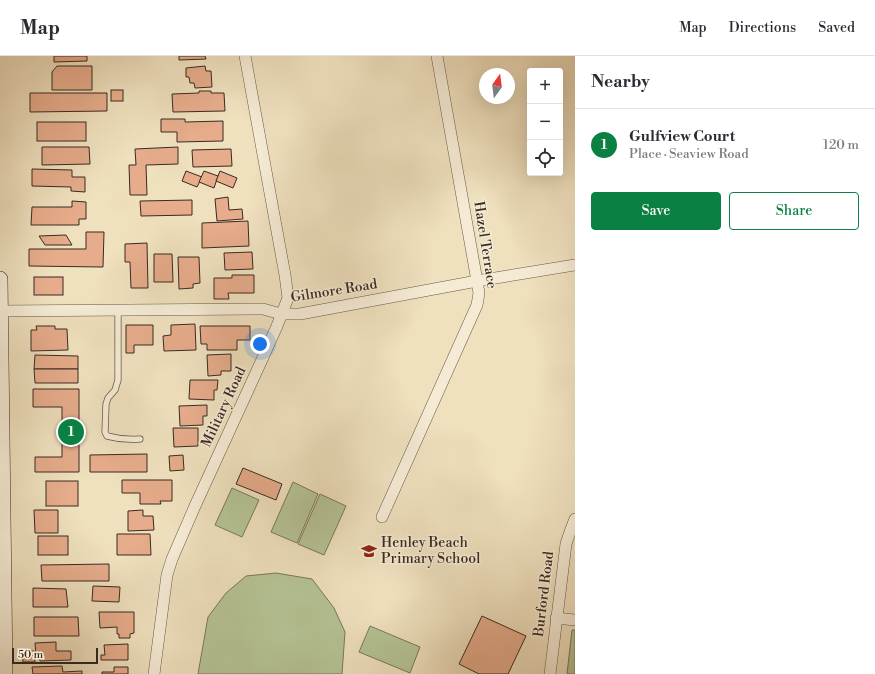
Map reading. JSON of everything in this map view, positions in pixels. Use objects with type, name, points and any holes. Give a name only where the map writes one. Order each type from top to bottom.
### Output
[{"type":"main road","points":[[0,279],[5,674]]},
{"type":"street","name":"Military Road","points":[[154,674],[167,575],[172,559],[260,364],[288,298],[244,56]]},
{"type":"street","name":"Hazel Terrace","points":[[382,517],[476,305],[479,293],[437,56]]},
{"type":"street","name":"Gilmore Road","points":[[0,311],[263,309],[281,314],[300,314],[477,281],[575,265]]},
{"type":"street","name":"Burford Road","points":[[550,674],[566,544],[575,519]]},
{"type":"street","points":[[556,618],[575,620]]},
{"type":"lane","points":[[118,310],[118,380],[115,390],[108,398],[106,404],[105,432],[107,436],[113,438],[126,440],[140,439]]},
{"type":"green space","points":[[293,482],[318,494],[297,543],[271,532]]},
{"type":"green space","points":[[232,488],[259,500],[242,537],[215,525]]},
{"type":"green space","points":[[320,494],[346,506],[324,555],[298,544]]},
{"type":"green space","points":[[276,573],[312,579],[334,608],[345,632],[342,674],[198,674],[208,617],[226,593],[246,576]]},
{"type":"green space","points":[[370,626],[420,647],[410,673],[359,652]]},
{"type":"green space","points":[[572,630],[575,630],[575,674],[567,674]]},
{"type":"building","points":[[54,56],[87,56],[87,61],[54,62]]},
{"type":"building","points":[[179,56],[205,56],[206,59],[179,60]]},
{"type":"building","points":[[57,66],[92,66],[92,90],[52,90],[52,72]]},
{"type":"building","points":[[205,66],[206,71],[211,71],[212,87],[195,88],[194,83],[190,83],[189,77],[186,77],[186,68]]},
{"type":"building","points":[[111,90],[123,90],[123,101],[111,101]]},
{"type":"building","points":[[199,91],[224,93],[225,111],[173,112],[172,94],[199,93]]},
{"type":"building","points":[[30,93],[107,93],[107,111],[30,112]]},
{"type":"building","points":[[161,119],[185,119],[185,122],[223,121],[223,141],[177,142],[177,132],[161,132]]},
{"type":"building","points":[[37,122],[86,122],[86,141],[37,141]]},
{"type":"building","points":[[42,147],[89,147],[90,164],[42,165]]},
{"type":"building","points":[[178,147],[178,164],[146,165],[147,195],[130,195],[129,165],[136,165],[135,149]]},
{"type":"building","points":[[231,149],[232,166],[193,167],[192,150]]},
{"type":"building","points":[[32,169],[72,170],[72,177],[85,177],[85,192],[71,191],[71,187],[32,186]]},
{"type":"building","points":[[186,171],[202,177],[197,187],[182,181]]},
{"type":"building","points":[[204,171],[218,176],[214,188],[199,182]]},
{"type":"building","points":[[220,171],[237,178],[233,188],[216,181]]},
{"type":"building","points":[[228,197],[229,210],[242,209],[243,219],[217,221],[215,199]]},
{"type":"building","points":[[192,200],[192,215],[141,216],[140,201]]},
{"type":"building","points":[[72,201],[86,202],[86,219],[79,219],[79,225],[31,225],[32,207],[72,207]]},
{"type":"building","points":[[248,221],[249,246],[202,248],[202,223]]},
{"type":"building","points":[[86,232],[104,232],[103,267],[29,266],[29,249],[86,249]]},
{"type":"building","points":[[66,235],[72,245],[45,245],[39,236]]},
{"type":"building","points":[[147,243],[148,288],[131,288],[130,262],[125,262],[125,244]]},
{"type":"building","points":[[252,252],[253,269],[225,270],[224,253]]},
{"type":"building","points":[[154,254],[172,254],[173,282],[154,282]]},
{"type":"building","points":[[178,257],[199,257],[200,283],[193,284],[193,288],[179,289]]},
{"type":"building","points":[[232,275],[254,275],[254,293],[228,293],[229,299],[214,299],[214,278],[232,278]]},
{"type":"building","points":[[34,277],[63,277],[63,295],[34,295]]},
{"type":"building","points":[[195,324],[196,350],[164,351],[163,336],[171,335],[171,325]]},
{"type":"building","points":[[126,325],[153,325],[153,345],[134,345],[134,353],[126,353]]},
{"type":"building","points":[[36,326],[55,326],[55,329],[67,329],[68,350],[31,351],[31,330],[37,330]]},
{"type":"building","points":[[200,326],[250,326],[250,340],[237,340],[237,350],[207,350],[207,344],[201,344]]},
{"type":"building","points":[[231,354],[231,371],[221,371],[221,375],[208,376],[207,355]]},
{"type":"building","points":[[35,355],[78,356],[78,369],[34,369]]},
{"type":"building","points":[[34,369],[78,369],[78,383],[35,383]]},
{"type":"building","points":[[190,380],[218,380],[217,390],[214,390],[214,400],[189,399]]},
{"type":"building","points":[[33,389],[79,389],[79,472],[35,472],[35,457],[62,457],[62,407],[33,407]]},
{"type":"building","points":[[207,405],[207,416],[203,416],[203,425],[180,426],[179,406]]},
{"type":"building","points":[[173,428],[198,428],[198,446],[174,447]]},
{"type":"building","points":[[147,454],[147,472],[90,472],[90,455]]},
{"type":"building","points":[[183,455],[184,470],[170,471],[169,456]]},
{"type":"building","points":[[243,468],[282,484],[276,500],[236,484]]},
{"type":"building","points":[[122,480],[172,480],[172,501],[160,501],[161,504],[140,504],[140,493],[122,493]]},
{"type":"building","points":[[46,481],[78,481],[78,506],[46,506]]},
{"type":"building","points":[[34,510],[58,510],[58,533],[35,533]]},
{"type":"building","points":[[143,510],[143,516],[153,516],[154,530],[128,531],[128,511]]},
{"type":"building","points":[[117,534],[150,534],[151,555],[117,555]]},
{"type":"building","points":[[38,536],[68,536],[68,555],[38,555]]},
{"type":"building","points":[[109,564],[109,581],[42,581],[41,565]]},
{"type":"building","points":[[93,586],[120,587],[119,602],[92,601]]},
{"type":"building","points":[[33,588],[66,589],[68,607],[33,607]]},
{"type":"building","points":[[99,612],[134,612],[134,633],[130,634],[130,638],[119,638],[119,634],[117,634],[117,627],[100,628]]},
{"type":"building","points":[[482,616],[526,636],[508,674],[479,674],[459,664]]},
{"type":"building","points":[[34,617],[78,617],[79,636],[34,636]]},
{"type":"building","points":[[56,642],[56,651],[71,651],[71,660],[40,661],[39,656],[36,656],[35,643]]},
{"type":"building","points":[[128,644],[128,660],[101,660],[101,655],[105,655],[104,645]]},
{"type":"building","points":[[22,651],[34,651],[35,662],[23,662]]},
{"type":"building","points":[[62,666],[63,672],[82,671],[82,674],[33,674],[32,667]]},
{"type":"building","points":[[114,667],[128,667],[128,674],[102,674],[102,672],[114,672]]},
{"type":"place","name":"Gulfview Court","points":[[71,432]]},
{"type":"place","name":"Henley Beach Primary School","points":[[369,551]]}]
